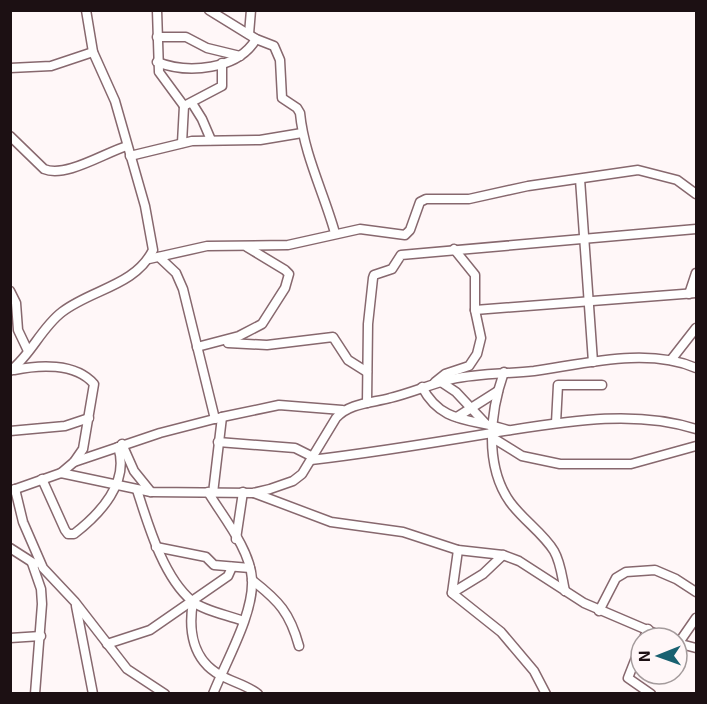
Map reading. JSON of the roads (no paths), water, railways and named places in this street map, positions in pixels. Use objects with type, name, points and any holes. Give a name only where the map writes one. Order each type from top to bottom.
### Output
[{"type":"street","points":[[12,371],[52,320],[64,310],[131,276],[148,258],[153,243],[115,101],[93,52],[86,10]]},
{"type":"street","points":[[157,10],[157,63],[161,75],[202,118],[211,140]]},
{"type":"street","points":[[209,10],[253,37],[274,46],[278,53],[282,98],[297,108],[302,133],[335,233]]},
{"type":"street","points":[[157,63],[178,69],[222,63],[240,56],[253,37],[251,10]]},
{"type":"street","points":[[157,37],[186,37],[207,48],[240,56]]},
{"type":"street","points":[[10,68],[51,66],[93,52]]},
{"type":"street","points":[[188,105],[222,86],[222,63]]},
{"type":"street","points":[[182,143],[188,105]]},
{"type":"street","points":[[130,156],[182,143],[211,140],[260,140],[302,133]]},
{"type":"street","points":[[10,136],[44,169],[57,172],[127,146]]},
{"type":"street","points":[[148,258],[207,246],[288,245],[335,233],[371,229],[405,235],[410,230],[420,202],[426,199],[469,199],[528,186],[628,171],[649,172],[677,180],[696,194]]},
{"type":"street","points":[[580,179],[593,362]]},
{"type":"street","points":[[367,403],[368,322],[374,275],[389,272],[400,255],[696,229]]},
{"type":"street","points":[[197,347],[221,342],[262,324],[288,280],[285,270],[244,246]]},
{"type":"street","points":[[437,383],[445,374],[472,363],[481,338],[475,310],[475,275],[454,249]]},
{"type":"street","points":[[159,257],[176,273],[183,289],[197,347],[219,418],[218,442],[210,492],[250,568],[252,580],[243,621],[213,693]]},
{"type":"street","points":[[475,310],[693,293],[696,273]]},
{"type":"street","points":[[10,291],[16,303],[18,330],[41,364]]},
{"type":"street","points":[[671,360],[696,328]]},
{"type":"street","points":[[221,342],[267,345],[333,337],[348,360],[367,372]]},
{"type":"street","points":[[74,462],[104,454],[120,445],[219,418],[288,404],[342,410],[437,383],[504,372],[593,362],[671,360],[696,368]]},
{"type":"street","points":[[12,371],[41,364],[68,370],[91,380],[95,390],[83,449],[74,462],[61,473],[13,490],[26,532],[43,568],[75,602],[127,669],[165,693]]},
{"type":"street","points":[[504,372],[490,430],[501,482],[508,500],[553,549],[565,591]]},
{"type":"street","points":[[437,383],[472,408],[490,430],[522,456],[560,464],[631,464],[696,446]]},
{"type":"street","points":[[556,423],[558,384],[602,385]]},
{"type":"street","points":[[422,387],[436,408],[490,430]]},
{"type":"street","points":[[457,417],[498,391]]},
{"type":"street","points":[[253,493],[293,482],[312,459],[342,410]]},
{"type":"street","points":[[10,431],[65,426],[89,418]]},
{"type":"street","points":[[218,442],[295,448],[312,459],[490,430],[508,430],[556,423],[653,419],[696,429]]},
{"type":"street","points":[[42,479],[65,531],[71,535],[99,512],[115,486],[121,463],[120,445]]},
{"type":"street","points":[[120,445],[134,471],[151,492]]},
{"type":"street","points":[[61,473],[151,492],[253,493],[331,522],[403,532],[458,550],[503,555],[519,561],[599,611],[640,626]]},
{"type":"street","points":[[137,490],[156,547],[175,580],[192,601],[243,621]]},
{"type":"street","points":[[236,539],[243,492]]},
{"type":"street","points":[[156,547],[203,556],[214,565],[250,568]]},
{"type":"street","points":[[10,548],[43,568]]},
{"type":"street","points":[[452,593],[458,550]]},
{"type":"street","points":[[452,593],[483,574],[503,555]]},
{"type":"street","points":[[32,563],[41,589],[41,636],[35,693]]},
{"type":"street","points":[[107,644],[150,630],[228,576],[232,567]]},
{"type":"street","points":[[599,611],[616,578],[626,572],[655,570],[676,579],[696,592]]},
{"type":"street","points":[[252,580],[285,610],[292,621],[299,646]]},
{"type":"street","points":[[452,593],[501,632],[534,671],[546,693]]},
{"type":"street","points":[[192,601],[195,649],[202,661],[220,675],[258,693]]},
{"type":"street","points":[[75,602],[93,693]]},
{"type":"street","points":[[10,638],[41,636]]}]
